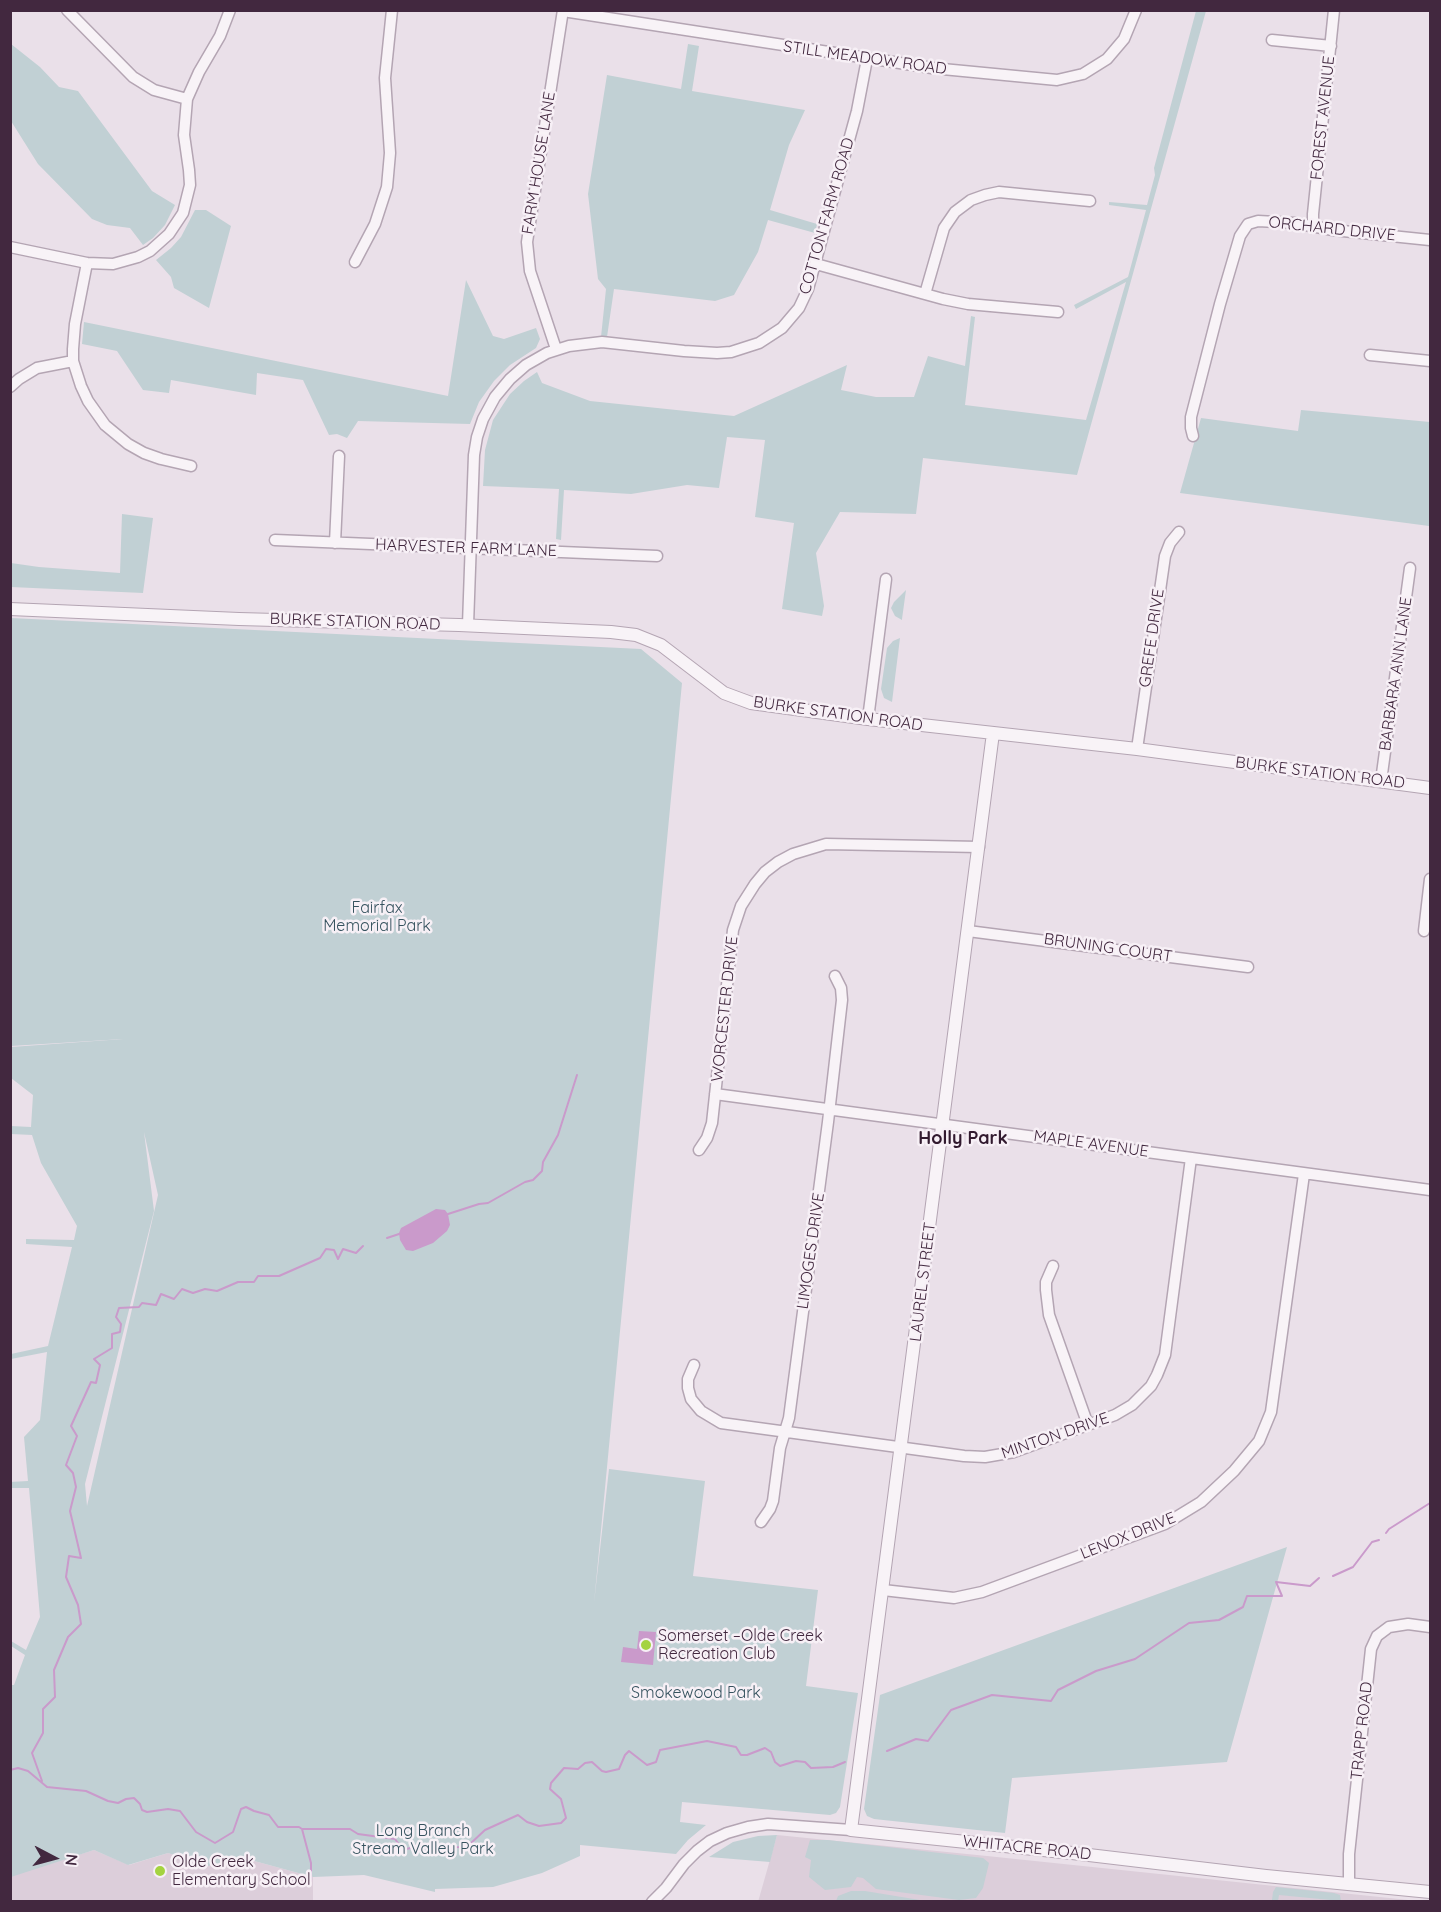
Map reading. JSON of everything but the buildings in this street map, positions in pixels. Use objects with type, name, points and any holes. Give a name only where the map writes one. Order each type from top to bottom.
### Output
[{"type":"street","points":[[67,10],[133,77],[154,90],[187,99]]},
{"type":"street","points":[[10,247],[87,263],[113,264],[138,257],[161,242],[178,222],[186,204],[189,185],[184,135],[187,99],[199,72],[220,36],[230,10]]},
{"type":"street","points":[[355,262],[375,224],[387,187],[390,153],[385,78],[392,10]]},
{"type":"street","name":"STILL MEADOW ROAD","points":[[563,11],[867,59],[1043,80],[1069,78],[1095,68],[1117,49],[1131,27],[1136,10]]},
{"type":"street","name":"FOREST AVENUE","points":[[1313,226],[1334,10]]},
{"type":"street","name":"FARM HOUSE LANE","points":[[556,349],[530,271],[527,242],[563,11]]},
{"type":"street","points":[[1272,40],[1331,46]]},
{"type":"street","name":"COTTON FARM ROAD","points":[[468,625],[474,455],[483,419],[495,397],[526,365],[556,349],[602,342],[717,353],[746,349],[771,336],[791,318],[805,297],[816,264],[857,111],[867,59]]},
{"type":"street","points":[[925,294],[944,228],[955,212],[971,200],[999,192],[1090,201]]},
{"type":"street","name":"ORCHARD DRIVE","points":[[1193,436],[1191,417],[1220,304],[1240,236],[1248,224],[1258,221],[1431,240]]},
{"type":"street","points":[[87,263],[75,324],[73,361],[88,401],[98,417],[113,433],[128,444],[144,453],[191,466]]},
{"type":"street","points":[[816,264],[968,304],[1058,312]]},
{"type":"street","points":[[1370,355],[1431,361]]},
{"type":"street","points":[[10,387],[37,368],[51,363],[73,361]]},
{"type":"street","points":[[335,543],[339,456]]},
{"type":"street","name":"GREFE DRIVE","points":[[1137,749],[1165,555],[1170,543],[1179,532]]},
{"type":"street","name":"HARVESTER FARM LANE","points":[[275,540],[657,556]]},
{"type":"street","name":"BARBARA ANN LANE","points":[[1382,780],[1410,568]]},
{"type":"street","points":[[868,719],[886,579]]},
{"type":"street","name":"BURKE STATION ROAD","points":[[10,609],[239,619],[468,625],[636,635],[661,645],[716,688],[745,702],[868,719],[1137,749],[1431,788]]},
{"type":"street","name":"LAUREL STREET","points":[[851,1830],[968,931],[976,847],[993,733]]},
{"type":"street","name":"WORCESTER DRIVE","points":[[699,1150],[707,1138],[712,1123],[733,930],[738,914],[754,884],[765,872],[793,854],[809,847],[826,844],[976,847]]},
{"type":"street","points":[[1424,931],[1431,879]]},
{"type":"street","name":"BRUNING COURT","points":[[968,931],[1248,967]]},
{"type":"street","name":"LIMOGES DRIVE","points":[[761,1522],[773,1501],[780,1448],[786,1432],[790,1407],[842,1000],[841,988],[835,976]]},
{"type":"street","name":"MAPLE AVENUE","points":[[715,1094],[1431,1190]]},
{"type":"street","name":"MINTON DRIVE","points":[[694,1365],[688,1379],[689,1393],[695,1406],[710,1418],[721,1423],[964,1456],[995,1456],[1014,1452],[1115,1415],[1132,1405],[1150,1386],[1162,1365],[1167,1343],[1191,1158]]},
{"type":"street","name":"LENOX DRIVE","points":[[883,1590],[947,1598],[970,1596],[982,1592],[1165,1524],[1201,1502],[1234,1472],[1258,1441],[1271,1412],[1304,1174]]},
{"type":"street","points":[[1053,1266],[1046,1282],[1049,1316],[1088,1425]]},
{"type":"street","name":"TRAPP ROAD","points":[[1349,1884],[1349,1854],[1371,1649],[1377,1636],[1389,1627],[1408,1624],[1431,1627]]},
{"type":"street","name":"WHITACRE ROAD","points":[[652,1902],[684,1864],[710,1841],[727,1833],[768,1824],[851,1830],[1431,1892]]},
{"type":"shaded area","points":[[436,1209],[445,1210],[448,1214],[450,1225],[447,1231],[433,1243],[413,1251],[406,1250],[400,1240],[401,1228]]},
{"type":"shaded area","points":[[639,1631],[656,1632],[653,1665],[621,1662],[623,1647],[637,1649]]},
{"type":"shaded area","points":[[777,1835],[987,1856],[1418,1901],[758,1902]]},
{"type":"shaded area","name":"Olde Creek Elementary School","points":[[94,1850],[129,1865],[168,1853],[208,1866],[247,1859],[313,1877],[313,1901],[11,1901],[10,1876]]},
{"type":"green space","points":[[1196,11],[1206,11],[1077,475],[923,458],[916,514],[840,512],[816,553],[824,606],[822,616],[782,609],[794,523],[755,517],[765,440],[727,437],[719,488],[687,485],[631,494],[564,490],[561,540],[556,539],[559,489],[483,486],[485,450],[493,420],[510,394],[537,372],[542,383],[590,401],[734,416],[847,365],[841,390],[876,397],[914,397],[928,356],[965,366],[971,316],[975,317],[965,405],[1086,420],[1126,282],[1076,309],[1074,305],[1128,277],[1146,210],[1109,205],[1109,202],[1147,205],[1155,175],[1154,168]]},
{"type":"green space","points":[[11,44],[40,67],[59,87],[78,91],[152,191],[175,205],[165,225],[143,245],[130,228],[107,225],[92,219],[38,164],[11,121]]},
{"type":"green space","points":[[688,44],[699,46],[692,91],[805,110],[789,145],[770,210],[817,224],[815,233],[768,220],[758,252],[734,295],[715,301],[614,289],[607,337],[601,337],[606,289],[598,279],[588,194],[607,75],[681,89]]},
{"type":"green space","points":[[195,210],[206,210],[231,226],[209,308],[174,288],[171,277],[156,260],[181,237]]},
{"type":"green space","points":[[466,280],[493,336],[504,339],[536,328],[540,339],[536,348],[510,365],[494,381],[479,402],[470,424],[358,421],[347,438],[337,434],[329,435],[303,380],[257,373],[256,395],[171,380],[169,393],[143,390],[117,351],[82,344],[84,322],[448,396]]},
{"type":"green space","points":[[1301,410],[1430,422],[1429,526],[1180,493],[1201,418],[1298,431]]},
{"type":"green space","points":[[122,514],[153,518],[143,593],[11,587],[11,563],[120,573]]},
{"type":"green space","points":[[906,590],[902,620],[895,616],[891,608]]},
{"type":"green space","name":"Fairfax Memorial Park","points":[[11,618],[641,649],[682,683],[594,1603],[609,1469],[705,1481],[693,1576],[818,1590],[806,1686],[858,1693],[840,1807],[836,1813],[830,1815],[682,1802],[680,1822],[706,1825],[676,1854],[580,1845],[580,1856],[542,1873],[493,1887],[435,1889],[435,1892],[364,1875],[313,1877],[247,1859],[208,1866],[168,1853],[128,1865],[94,1850],[11,1877],[11,1685],[14,1685],[25,1655],[11,1646],[11,1641],[26,1650],[40,1617],[29,1488],[11,1488],[10,1482],[28,1481],[24,1437],[40,1420],[47,1352],[11,1359],[11,1354],[48,1346],[72,1247],[26,1244],[26,1239],[74,1240],[77,1226],[41,1163],[32,1135],[11,1134],[11,1126],[31,1127],[33,1095],[11,1078],[11,1047],[123,1039],[11,1046]],"holes":[[[144,1132],[158,1195],[87,1506],[85,1484],[154,1211]]]},
{"type":"green space","points":[[900,638],[892,702],[884,698],[881,689],[887,648],[893,641]]},
{"type":"green space","points":[[1287,1547],[1227,1762],[1012,1778],[1005,1833],[874,1819],[867,1816],[864,1809],[880,1695]]},
{"type":"green space","points":[[777,1835],[770,1862],[709,1857],[733,1842],[758,1836]]},
{"type":"green space","points":[[810,1840],[828,1840],[983,1858],[989,1863],[983,1888],[976,1898],[959,1900],[876,1889],[863,1878],[857,1877],[851,1887],[825,1890],[809,1877],[811,1860],[805,1857]]},
{"type":"green space","points":[[1276,1887],[1334,1893],[1340,1895],[1341,1901],[1279,1895],[1278,1901],[1274,1901],[1272,1900],[1273,1892]]},
{"type":"green space","points":[[851,1891],[865,1891],[926,1901],[836,1901],[838,1896]]},
{"type":"waterway","points":[[448,1214],[488,1203],[525,1182],[533,1180],[542,1171],[543,1162],[558,1135],[577,1075]]},
{"type":"waterway","points":[[387,1238],[399,1234]]},
{"type":"waterway","points":[[42,1781],[32,1753],[43,1733],[43,1709],[55,1697],[54,1670],[68,1637],[81,1624],[78,1605],[66,1577],[69,1556],[81,1558],[70,1511],[76,1487],[73,1473],[66,1465],[77,1436],[71,1426],[91,1382],[96,1383],[100,1365],[94,1359],[112,1348],[112,1334],[120,1332],[121,1324],[116,1317],[119,1308],[139,1307],[142,1303],[156,1305],[161,1294],[174,1299],[182,1289],[193,1293],[205,1289],[217,1291],[238,1282],[254,1282],[258,1276],[279,1276],[320,1258],[326,1249],[334,1250],[338,1259],[343,1249],[356,1253],[363,1246]]},
{"type":"waterway","points":[[1386,1533],[1430,1503]]},
{"type":"waterway","points":[[1333,1576],[1353,1567],[1372,1542],[1379,1540]]},
{"type":"waterway","points":[[887,1751],[916,1739],[928,1741],[951,1710],[992,1695],[1051,1701],[1058,1690],[1096,1671],[1135,1659],[1189,1623],[1219,1620],[1243,1607],[1247,1596],[1282,1596],[1276,1582],[1310,1586],[1319,1578]]},
{"type":"waterway","points":[[10,1770],[18,1768],[28,1771],[47,1787],[86,1791],[108,1801],[118,1803],[134,1798],[142,1810],[147,1812],[168,1809],[180,1811],[196,1832],[215,1843],[233,1832],[241,1809],[246,1807],[269,1815],[278,1827],[350,1829],[358,1834],[395,1839],[403,1850],[421,1845],[439,1848],[470,1844],[485,1830],[518,1815],[527,1822],[539,1826],[561,1823],[566,1818],[561,1799],[550,1789],[551,1783],[564,1768],[578,1769],[585,1763],[592,1762],[602,1771],[619,1769],[629,1751],[647,1765],[656,1762],[660,1750],[707,1741],[736,1747],[741,1755],[765,1748],[771,1752],[775,1762],[780,1766],[796,1761],[805,1762],[811,1768],[833,1767],[845,1762]]},
{"type":"waterway","points":[[302,1829],[311,1863],[311,1881]]},
{"type":"place","name":"Somerset –Olde Creek Recreation Club","points":[[646,1645]]},
{"type":"place","name":"Olde Creek Elementary School","points":[[160,1871]]},
{"type":"district","name":"Holly Park","points":[[963,1139]]},
{"type":"park label","name":"Smokewood Park","points":[[696,1693]]},
{"type":"park label","name":"Long Branch Stream Valley Park","points":[[423,1840]]}]
